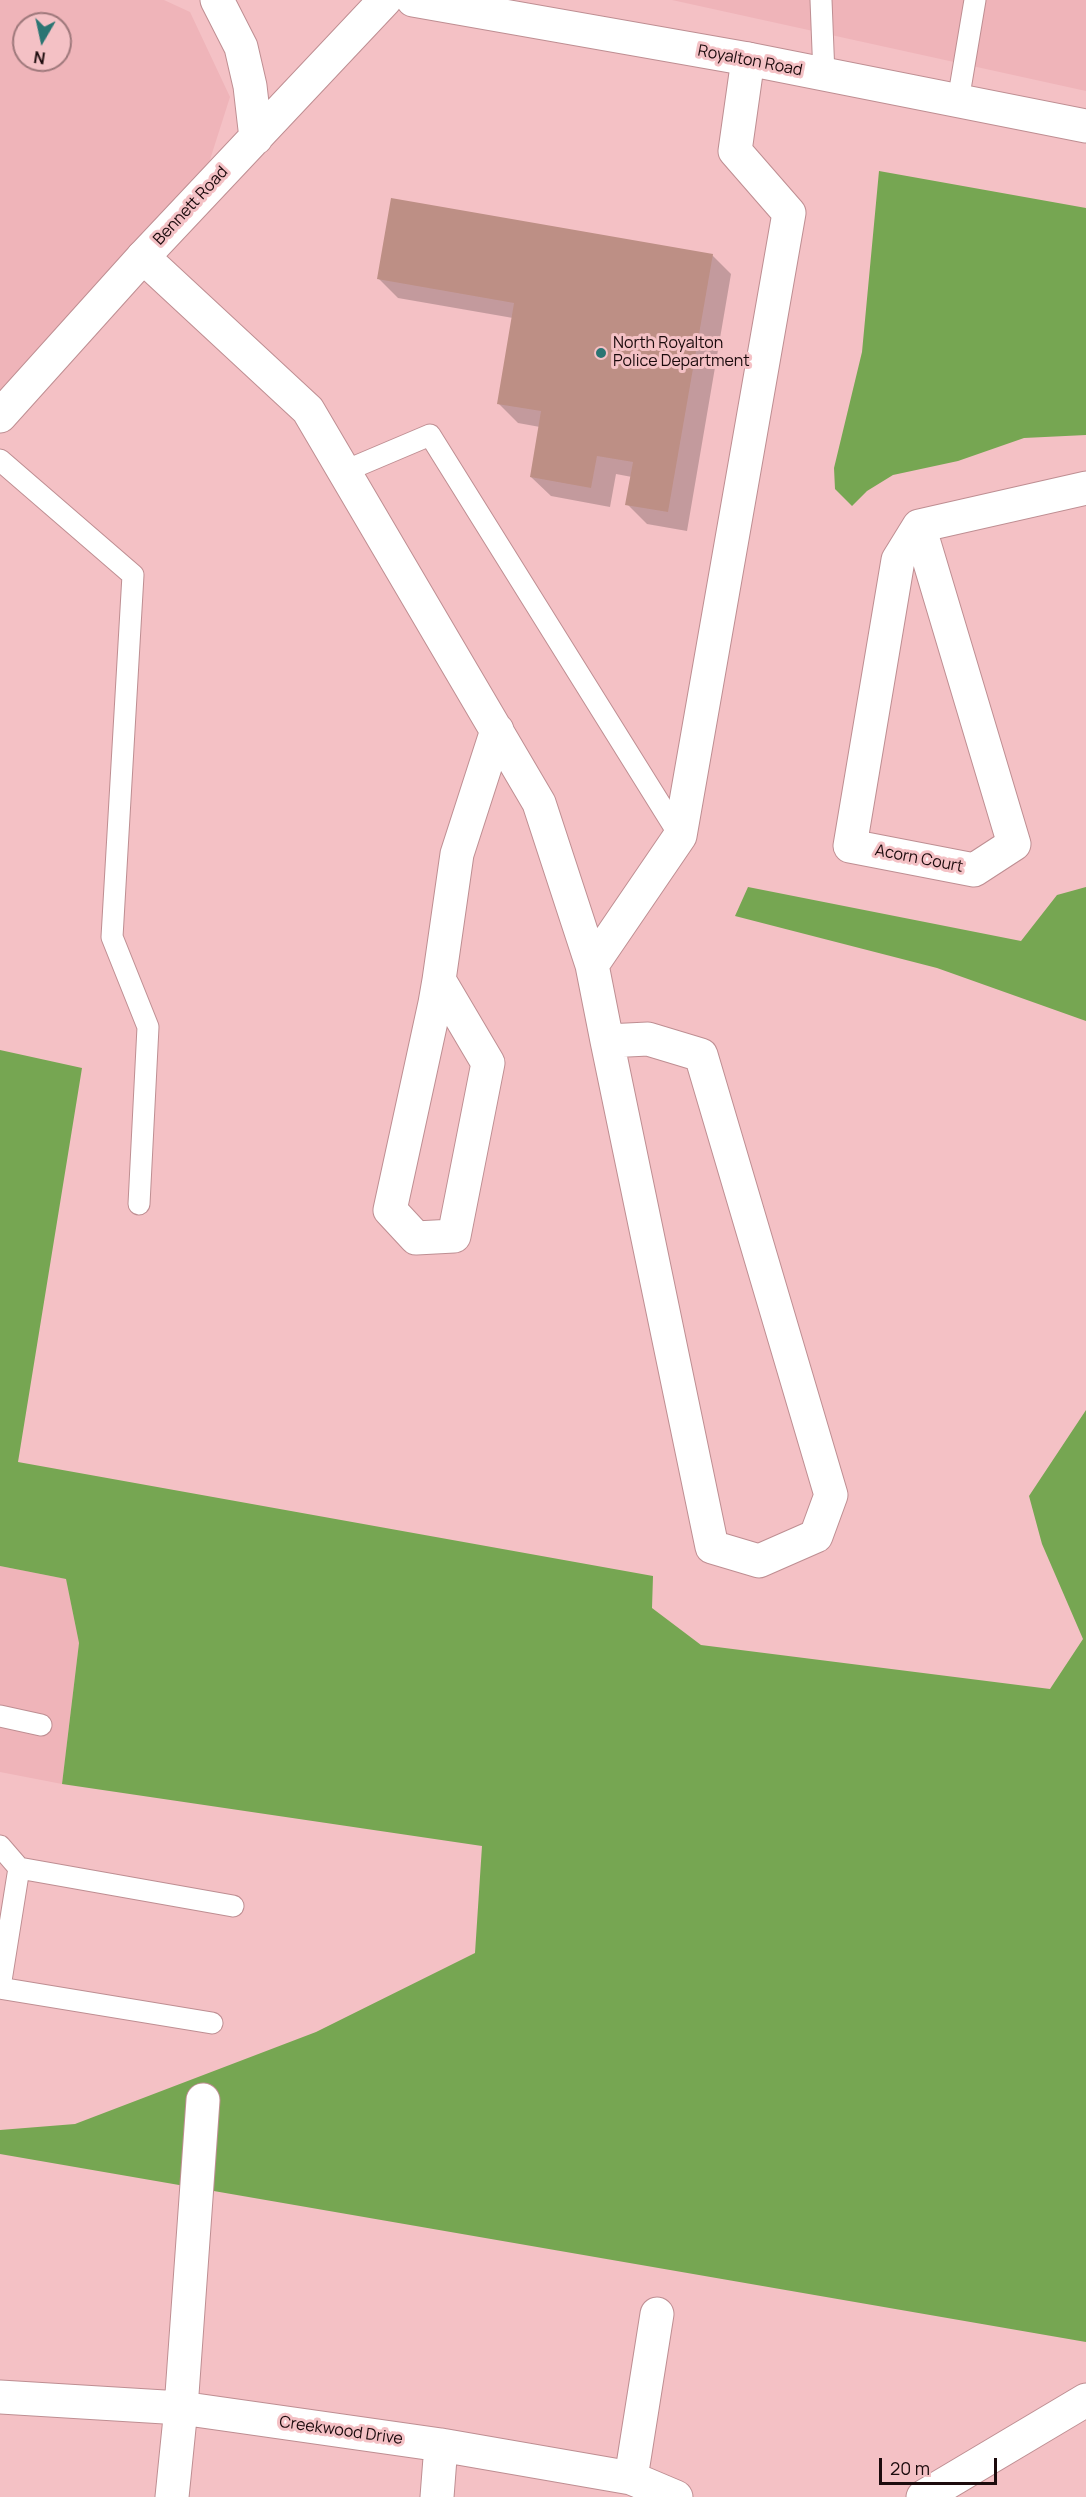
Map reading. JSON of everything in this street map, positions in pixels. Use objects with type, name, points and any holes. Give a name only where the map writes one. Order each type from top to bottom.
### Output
[{"type":"street","points":[[217,0],[241,47],[250,86],[255,138]]},
{"type":"street","name":"Bennett Road","points":[[0,416],[143,257],[385,0]]},
{"type":"street","name":"Royalton Road","points":[[412,0],[748,59],[1086,126]]},
{"type":"street","points":[[592,965],[680,836],[789,213],[735,151],[748,59]]},
{"type":"street","points":[[143,257],[308,410],[539,803],[592,965],[607,1041],[712,1547],[759,1561],[816,1536],[831,1494],[701,1055],[648,1039],[607,1041]]},
{"type":"street","points":[[919,526],[1086,488]]},
{"type":"street","name":"Acorn Court","points":[[919,526],[1014,844],[974,870],[850,846],[898,560],[919,526]]},
{"type":"street","points":[[438,980],[488,1063],[454,1236],[416,1238],[390,1210],[435,1004],[438,980],[457,854],[497,730]]},
{"type":"street","points":[[172,2497],[182,2408],[202,2100]]},
{"type":"street","points":[[631,2478],[657,2314]]},
{"type":"street","name":"Creekwood Drive","points":[[0,2397],[182,2408],[441,2445],[631,2478],[676,2497]]},
{"type":"street","points":[[923,2497],[1086,2400]]},
{"type":"street","points":[[437,2497],[441,2445]]},
{"type":"lane","points":[[821,0],[824,75]]},
{"type":"lane","points":[[958,101],[975,0]]},
{"type":"lane","points":[[345,471],[430,435],[680,836]]},
{"type":"lane","points":[[0,460],[133,575],[112,938],[147,1027],[139,1204]]},
{"type":"lane","points":[[0,1716],[41,1725]]},
{"type":"lane","points":[[0,1846],[19,1868],[233,1906]]},
{"type":"lane","points":[[19,1868],[0,1988],[212,2023]]},
{"type":"shaded area","points":[[0,0],[164,0],[190,12],[230,97],[208,166],[0,394]]},
{"type":"shaded area","points":[[672,0],[1086,0],[1086,91]]},
{"type":"shaded area","points":[[0,1566],[66,1579],[79,1643],[62,1784],[0,1772]]},
{"type":"green space","points":[[879,171],[1086,208],[1086,435],[1024,438],[958,461],[893,475],[867,491],[852,506],[835,489],[834,468],[862,352]]},
{"type":"green space","points":[[748,887],[1021,941],[1057,895],[1086,887],[1086,1021],[937,968],[735,916]]},
{"type":"green space","points":[[0,1050],[82,1068],[18,1462],[653,1576],[652,1608],[701,1645],[1050,1689],[1083,1639],[1042,1544],[1029,1496],[1086,1410],[1086,2342],[0,2154],[0,2130],[75,2124],[316,2032],[475,1953],[482,1846],[62,1784],[79,1643],[66,1579],[0,1566]]},
{"type":"building","name":"North Royalton Police Department","points":[[391,198],[713,254],[668,512],[625,505],[633,462],[597,456],[591,488],[530,477],[541,411],[497,404],[514,303],[377,279]]},
{"type":"place","name":"North Royalton Police Department","points":[[601,353]]}]
